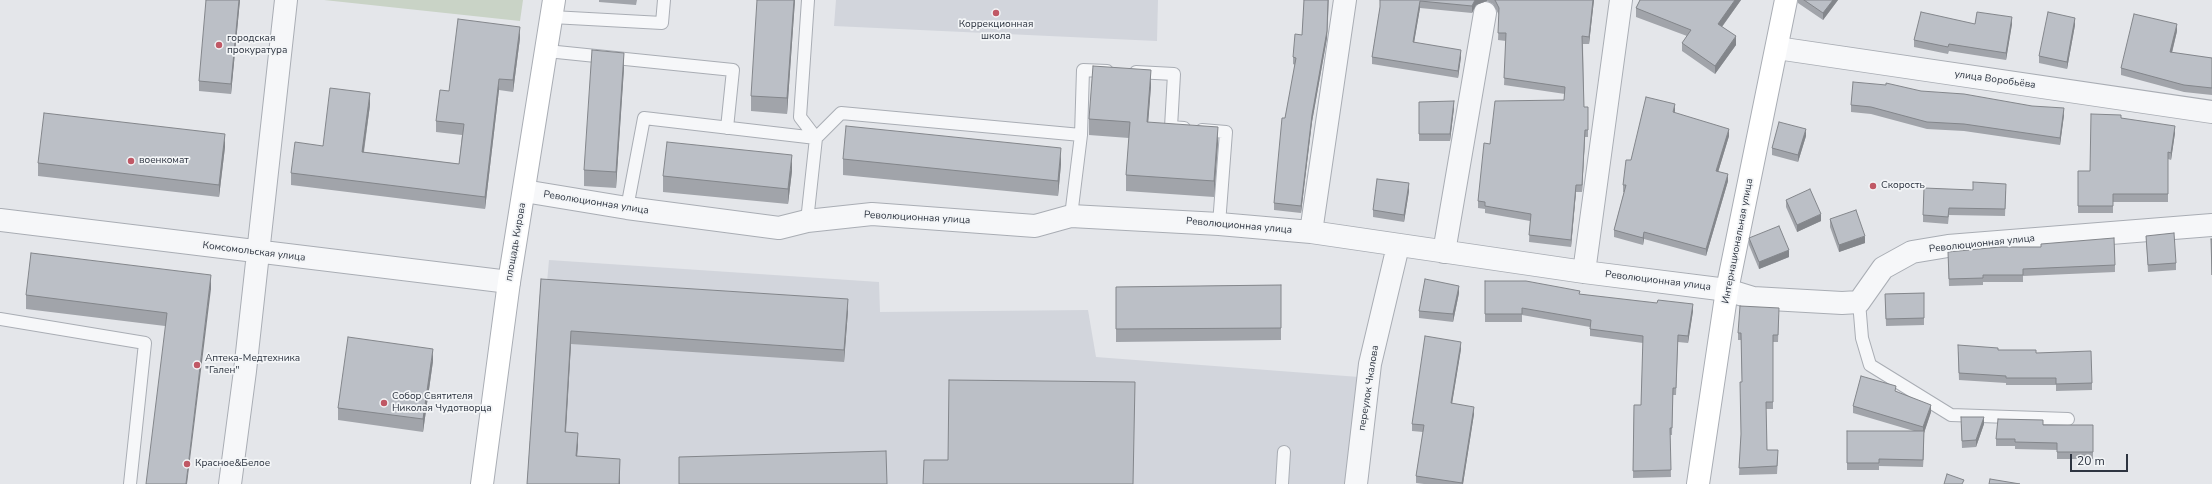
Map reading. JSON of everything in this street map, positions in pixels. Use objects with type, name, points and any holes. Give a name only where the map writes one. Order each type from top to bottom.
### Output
[{"type":"street","points":[[230,484],[245,371],[286,0]]},
{"type":"street","points":[[1311,232],[1344,0]]},
{"type":"street","points":[[1584,272],[1621,0]]},
{"type":"street","name":"Интернациональная улица","points":[[1698,484],[1727,290],[1786,0]]},
{"type":"street","name":"площадь Кирова","points":[[482,484],[509,282],[553,8]]},
{"type":"street","points":[[1444,252],[1485,14]]},
{"type":"street","name":"улица Воробьёва","points":[[1777,48],[2212,112]]},
{"type":"street","name":"Революционная улица","points":[[524,192],[627,208],[779,228],[807,221],[872,214],[1034,226],[1071,216],[1219,224],[1311,232],[1398,246],[1584,272],[1727,290],[1753,298],[1859,302],[1883,268],[1912,252],[1948,246],[2212,225]]},
{"type":"street","name":"Комсомольская улица","points":[[0,220],[509,282]]},
{"type":"street","name":"переулок Чкалова","points":[[1356,484],[1370,364],[1398,246]]},
{"type":"lane","points":[[553,8],[662,23],[664,0]]},
{"type":"lane","points":[[808,0],[800,117],[816,138]]},
{"type":"lane","points":[[546,51],[733,70],[727,128]]},
{"type":"lane","points":[[1071,216],[1081,135],[1084,70],[1174,74],[1171,127],[1226,132],[1219,224]]},
{"type":"lane","points":[[807,221],[816,138],[841,113],[1081,135]]},
{"type":"lane","points":[[627,208],[644,118],[816,138]]},
{"type":"lane","points":[[1859,302],[1862,338],[1870,365],[1951,415],[2068,419]]},
{"type":"lane","points":[[0,319],[145,343],[130,484]]},
{"type":"lane","points":[[1282,484],[1284,452]]},
{"type":"shaded area","points":[[324,0],[523,0],[520,21]]},
{"type":"shaded area","name":"Коррекционная школа","points":[[836,0],[1158,0],[1157,41],[834,26]]},
{"type":"shaded area","points":[[549,260],[879,282],[880,312],[1088,310],[1096,357],[1359,377],[1347,484],[529,484]]},
{"type":"building","name":"городская прокуратура","points":[[206,0],[239,0],[231,84],[199,81]]},
{"type":"building","points":[[757,0],[794,0],[787,98],[751,96]]},
{"type":"building","points":[[1304,0],[1328,0],[1327,31],[1312,115],[1301,206],[1274,203],[1282,118],[1285,118],[1296,58],[1293,57],[1295,34],[1302,35]]},
{"type":"building","points":[[1380,0],[1475,0],[1472,6],[1420,1],[1413,42],[1461,50],[1458,71],[1372,57]]},
{"type":"building","points":[[1495,0],[1593,0],[1589,37],[1582,36],[1584,107],[1588,107],[1588,130],[1585,130],[1582,185],[1576,185],[1571,240],[1529,235],[1531,214],[1485,206],[1485,202],[1478,201],[1484,143],[1490,144],[1495,101],[1564,100],[1565,87],[1504,78],[1506,33],[1498,33],[1499,8]]},
{"type":"building","points":[[1640,0],[1735,0],[1718,24],[1736,36],[1715,66],[1682,43],[1691,30],[1636,8]]},
{"type":"building","points":[[1804,0],[1833,0],[1823,13]]},
{"type":"building","points":[[1921,12],[1975,24],[1977,12],[2012,17],[2006,53],[1949,44],[1948,47],[1914,40]]},
{"type":"building","points":[[2048,12],[2075,18],[2067,62],[2039,56]]},
{"type":"building","points":[[2134,14],[2177,24],[2170,52],[2212,58],[2212,88],[2184,85],[2121,68]]},
{"type":"building","points":[[458,19],[520,27],[513,80],[499,79],[485,197],[291,173],[295,142],[323,146],[330,88],[370,93],[362,152],[459,164],[464,124],[436,121],[440,90],[449,91]]},
{"type":"building","points":[[592,50],[624,53],[616,172],[584,170]]},
{"type":"building","points":[[1093,66],[1151,70],[1147,122],[1218,127],[1214,181],[1126,175],[1130,122],[1089,119]]},
{"type":"building","points":[[1853,82],[1886,85],[1886,83],[1921,91],[1964,94],[2032,106],[2064,108],[2060,138],[1964,124],[1927,122],[1871,107],[1851,105]]},
{"type":"building","points":[[1646,97],[1675,104],[1673,112],[1729,129],[1716,171],[1728,174],[1706,249],[1644,232],[1643,238],[1614,230],[1626,185],[1623,185],[1626,160],[1631,160]]},
{"type":"building","points":[[1454,101],[1450,134],[1419,134],[1419,102]]},
{"type":"building","name":"военкомат","points":[[44,113],[225,134],[219,185],[38,163]]},
{"type":"building","points":[[2091,114],[2121,115],[2121,118],[2175,126],[2171,153],[2168,152],[2168,194],[2113,194],[2113,206],[2078,206],[2078,171],[2090,171]]},
{"type":"building","points":[[1779,122],[1806,129],[1798,155],[1772,148]]},
{"type":"building","points":[[846,126],[1061,148],[1058,181],[843,159]]},
{"type":"building","points":[[667,142],[792,155],[788,189],[663,176]]},
{"type":"building","points":[[1377,179],[1409,183],[1404,215],[1373,210]]},
{"type":"building","points":[[1973,182],[2006,184],[2005,209],[1949,208],[1948,217],[1923,215],[1924,188],[1973,190]]},
{"type":"building","points":[[1810,189],[1821,214],[1797,225],[1786,200]]},
{"type":"building","points":[[1856,210],[1865,236],[1839,245],[1830,219]]},
{"type":"building","points":[[1779,226],[1789,250],[1759,262],[1749,238]]},
{"type":"building","points":[[2174,233],[2176,263],[2148,265],[2146,236]]},
{"type":"building","points":[[2114,238],[2115,265],[2023,269],[2023,275],[1983,275],[1983,278],[1949,279],[1948,252],[2000,247],[2041,247],[2041,244]]},
{"type":"building","points":[[2211,239],[2212,239],[2212,275]]},
{"type":"building","points":[[31,253],[211,275],[186,484],[146,484],[167,313],[26,295]]},
{"type":"building","points":[[541,279],[848,299],[844,350],[571,331],[565,432],[578,433],[576,456],[620,459],[619,484],[527,484]]},
{"type":"building","points":[[1425,279],[1459,286],[1453,314],[1419,311]]},
{"type":"building","points":[[1485,281],[1526,281],[1580,291],[1579,294],[1657,303],[1658,300],[1693,304],[1688,336],[1678,335],[1676,388],[1673,388],[1672,428],[1670,428],[1671,470],[1633,471],[1634,405],[1641,405],[1643,336],[1590,329],[1591,320],[1522,308],[1522,314],[1485,314]]},
{"type":"building","points":[[1281,285],[1281,328],[1116,329],[1116,287]]},
{"type":"building","points":[[1924,293],[1924,318],[1886,319],[1885,294]]},
{"type":"building","points":[[1740,306],[1779,308],[1778,335],[1773,335],[1773,402],[1766,402],[1767,450],[1778,450],[1777,466],[1739,468],[1741,434],[1740,382],[1742,382],[1741,333],[1738,333]]},
{"type":"building","points":[[1425,336],[1461,342],[1451,403],[1474,407],[1462,483],[1416,476],[1424,425],[1412,424]]},
{"type":"building","name":"Собор Святителя Николая Чудотворца","points":[[348,337],[433,349],[423,419],[338,408]]},
{"type":"building","points":[[1958,345],[1998,348],[1998,350],[2036,350],[2036,353],[2091,351],[2092,383],[2056,384],[2056,378],[2006,378],[2006,376],[1959,373]]},
{"type":"building","points":[[1861,376],[1896,386],[1895,391],[1931,405],[1923,427],[1853,406]]},
{"type":"building","points":[[949,380],[1135,382],[1133,484],[923,484],[924,460],[948,460]]},
{"type":"building","points":[[1961,417],[1984,417],[1976,440],[1962,441]]},
{"type":"building","points":[[1998,419],[2043,420],[2043,425],[2093,425],[2093,452],[2057,452],[2057,443],[2015,442],[2015,439],[1996,439]]},
{"type":"building","points":[[1847,431],[1924,431],[1923,460],[1879,459],[1879,463],[1847,463]]},
{"type":"building","points":[[886,451],[887,484],[679,484],[679,457]]},
{"type":"building","points":[[1947,474],[1964,480],[1962,484],[1944,484]]},
{"type":"building","points":[[1990,479],[2020,484],[1989,484]]},
{"type":"place","name":"Коррекционная школа","points":[[996,13]]},
{"type":"place","name":"городская прокуратура","points":[[219,45]]},
{"type":"place","name":"военкомат","points":[[131,161]]},
{"type":"place","name":"Скорость","points":[[1873,186]]},
{"type":"place","name":"Аптека-Медтехника \"Гален\"","points":[[197,365]]},
{"type":"place","name":"Собор Святителя Николая Чудотворца","points":[[384,403]]},
{"type":"place","name":"Красное&Белое","points":[[187,464]]}]
